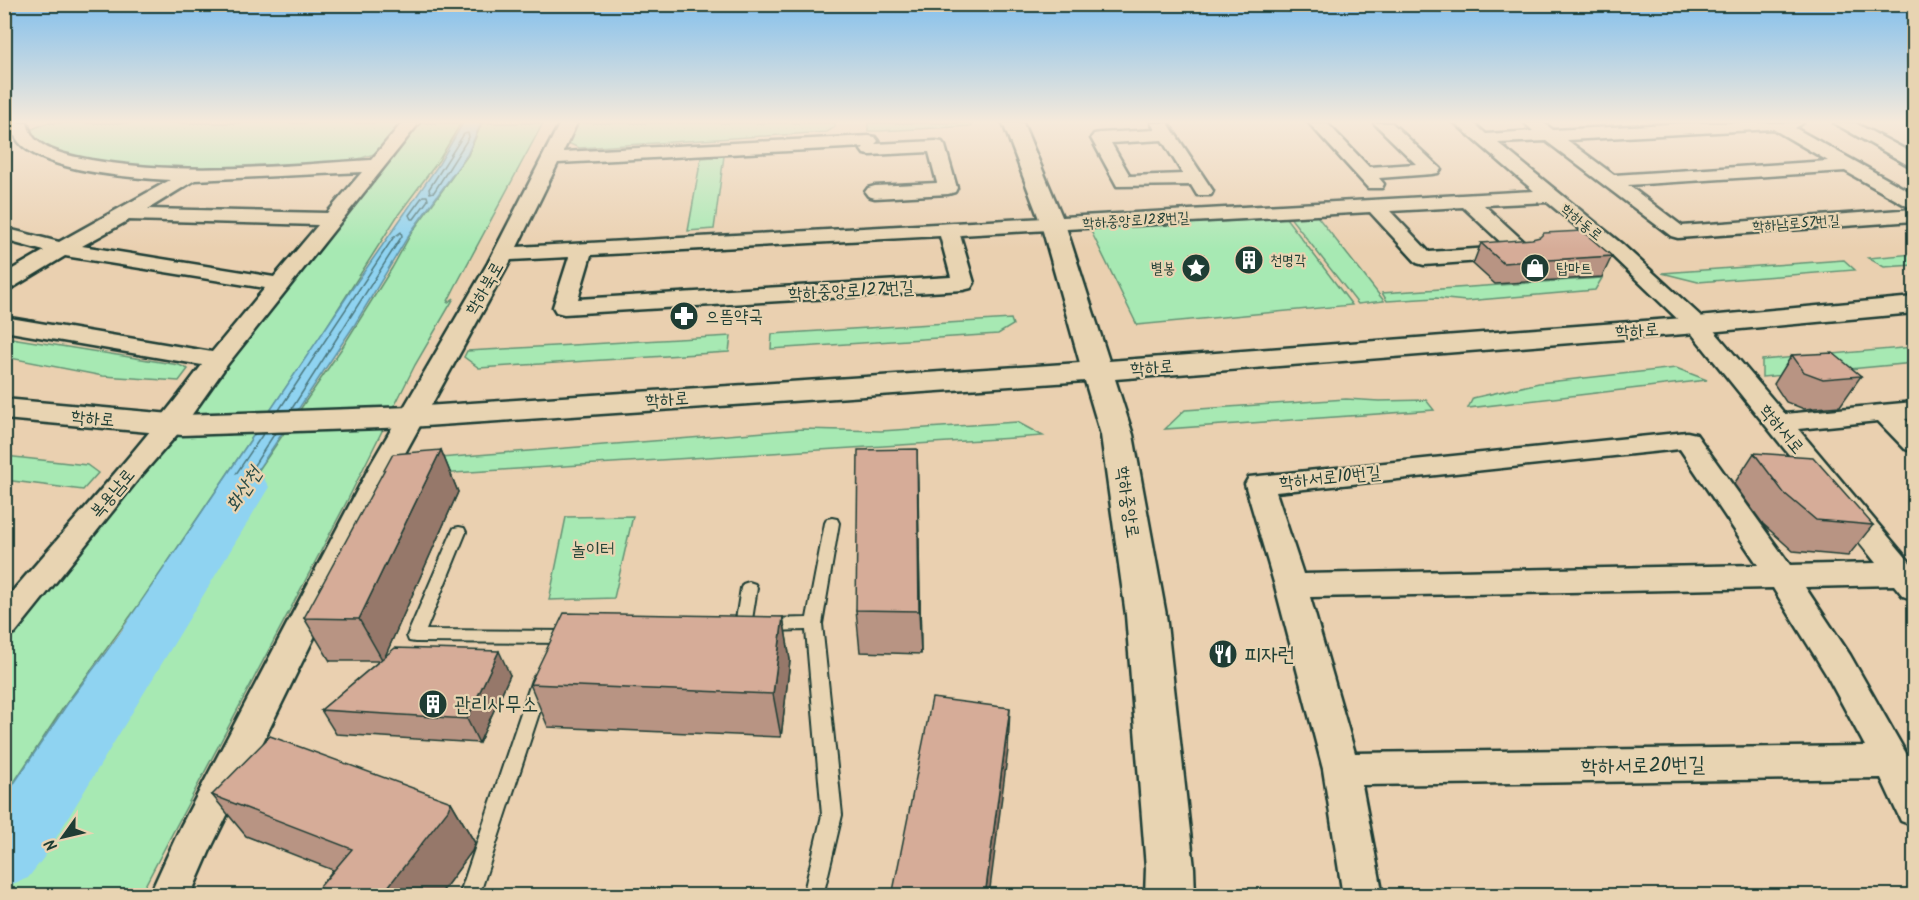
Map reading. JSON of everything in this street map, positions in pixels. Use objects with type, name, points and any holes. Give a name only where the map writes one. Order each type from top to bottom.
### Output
[{"type":"street","points":[[93,165],[113,169],[190,175],[377,165]]},
{"type":"street","name":"복용남로","points":[[4,624],[130,471],[177,424],[218,360],[377,165]]},
{"type":"street","name":"학하북로","points":[[169,896],[400,417],[503,254],[549,165]]},
{"type":"street","points":[[872,165],[880,234]]},
{"type":"street","points":[[875,192],[948,188],[941,165]]},
{"type":"street","name":"학하중앙로","points":[[1030,165],[1053,224],[1100,371],[1117,435],[1146,615],[1170,868],[1170,896]]},
{"type":"street","points":[[1115,165],[1124,182],[1196,179]]},
{"type":"street","name":"학하중앙로128번길","points":[[1187,165],[1219,215]]},
{"type":"street","points":[[1356,165],[1424,259],[1524,252],[1468,201]]},
{"type":"street","points":[[1364,173],[1432,169],[1428,165]]},
{"type":"street","name":"학하동로","points":[[1513,165],[1616,249],[1696,325]]},
{"type":"street","points":[[1588,165],[1610,181],[1848,165],[1914,202]]},
{"type":"street","points":[[4,283],[60,249],[128,214],[190,175]]},
{"type":"street","name":"학하남로57번길","points":[[1610,181],[1678,232],[1914,214]]},
{"type":"street","name":"학하중앙로128번길","points":[[1053,224],[1551,196]]},
{"type":"street","points":[[128,214],[333,219]]},
{"type":"street","points":[[503,254],[1053,224]]},
{"type":"street","name":"학하중앙로127번길","points":[[582,249],[564,307],[963,283],[949,230]]},
{"type":"street","points":[[4,234],[60,249],[280,284]]},
{"type":"street","name":"학하로","points":[[4,409],[177,424],[400,417],[1100,371],[1696,325],[1914,304]]},
{"type":"street","points":[[4,324],[218,360]]},
{"type":"street","name":"학하서로","points":[[1696,325],[1909,581]]},
{"type":"street","points":[[1777,423],[1914,410]]},
{"type":"street","points":[[1885,413],[1914,443]]},
{"type":"street","name":"학하서로10번길","points":[[1291,586],[1259,484],[1687,440],[1783,576]]},
{"type":"street","points":[[1363,896],[1341,769],[1291,586],[1783,576],[1909,581]]},
{"type":"street","points":[[1783,576],[1844,672],[1893,762],[1914,809]]},
{"type":"street","name":"학하서로20번길","points":[[1341,769],[1893,762]]},
{"type":"lane","points":[[813,896],[832,815],[814,624],[832,523]]},
{"type":"lane","points":[[459,532],[415,636],[555,638],[591,636]]},
{"type":"lane","points":[[749,588],[738,626],[814,624]]},
{"type":"lane","points":[[469,896],[555,638]]},
{"type":"green space","points":[[123,165],[262,165],[172,169]]},
{"type":"green space","points":[[384,165],[435,165],[398,215],[322,334],[140,603],[63,708],[5,796],[5,641]]},
{"type":"green space","points":[[461,165],[520,165],[447,303],[454,298],[415,365],[345,505],[140,895],[5,895],[4,875],[117,684],[151,640],[252,480],[342,348],[412,232]]},
{"type":"green space","points":[[700,165],[723,165],[714,229],[688,231]]},
{"type":"green space","points":[[1289,216],[1317,216],[1384,301],[1358,304]]},
{"type":"green space","points":[[1286,218],[1352,305],[1137,325],[1090,229]]},
{"type":"green space","points":[[1914,254],[1914,265],[1884,267],[1868,258]]},
{"type":"green space","points":[[1844,260],[1855,270],[1698,282],[1662,273]]},
{"type":"green space","points":[[1602,278],[1595,290],[1466,301],[1436,298],[1387,301],[1382,293]]},
{"type":"green space","points":[[1011,319],[1013,325],[998,334],[771,349],[772,334]]},
{"type":"green space","points":[[731,336],[729,352],[479,368],[464,357],[467,351]]},
{"type":"green space","points":[[5,337],[179,365],[188,369],[179,381],[103,376],[5,357]]},
{"type":"green space","points":[[1914,347],[1914,363],[1762,377],[1762,360]]},
{"type":"green space","points":[[1676,368],[1707,380],[1468,408],[1473,398],[1539,383]]},
{"type":"green space","points":[[1346,399],[1426,400],[1434,410],[1165,429],[1185,410]]},
{"type":"green space","points":[[1017,422],[1043,436],[407,476],[415,460],[803,429],[881,431]]},
{"type":"green space","points":[[5,456],[87,465],[98,473],[83,490],[5,480]]},
{"type":"green space","name":"놀이터","points":[[633,516],[614,598],[549,600],[566,517]]},
{"type":"water","points":[[438,165],[460,165],[410,233],[355,324],[251,480],[149,640],[114,685],[46,804],[5,869],[5,797],[70,700],[122,631]]},
{"type":"building","points":[[1582,231],[1612,256],[1503,263],[1481,243],[1532,239],[1544,233]]},
{"type":"building","points":[[1833,353],[1861,376],[1823,379],[1804,372],[1792,355]]},
{"type":"building","points":[[917,449],[919,611],[856,610],[858,450]]},
{"type":"building","points":[[441,450],[359,619],[304,618],[393,454]]},
{"type":"building","points":[[1754,453],[1813,457],[1873,525],[1816,520],[1784,493]]},
{"type":"building","points":[[564,613],[783,617],[773,694],[530,684]]},
{"type":"building","points":[[395,648],[499,651],[467,719],[321,710]]},
{"type":"building","points":[[932,698],[1010,708],[985,896],[892,896]]},
{"type":"building","points":[[270,736],[451,802],[448,810],[381,896],[312,896],[352,849],[212,795]]},
{"type":"waterway","name":"화산천","points":[[4,855],[21,834],[245,487]]},
{"type":"place","name":"천명각","points":[[1249,260]]},
{"type":"place","name":"별봉","points":[[1196,268]]},
{"type":"place","name":"탑마트","points":[[1535,268]]},
{"type":"place","name":"으뜸약국","points":[[684,316]]},
{"type":"place","name":"피자런","points":[[1223,654]]},
{"type":"place","name":"관리사무소","points":[[433,704]]}]
